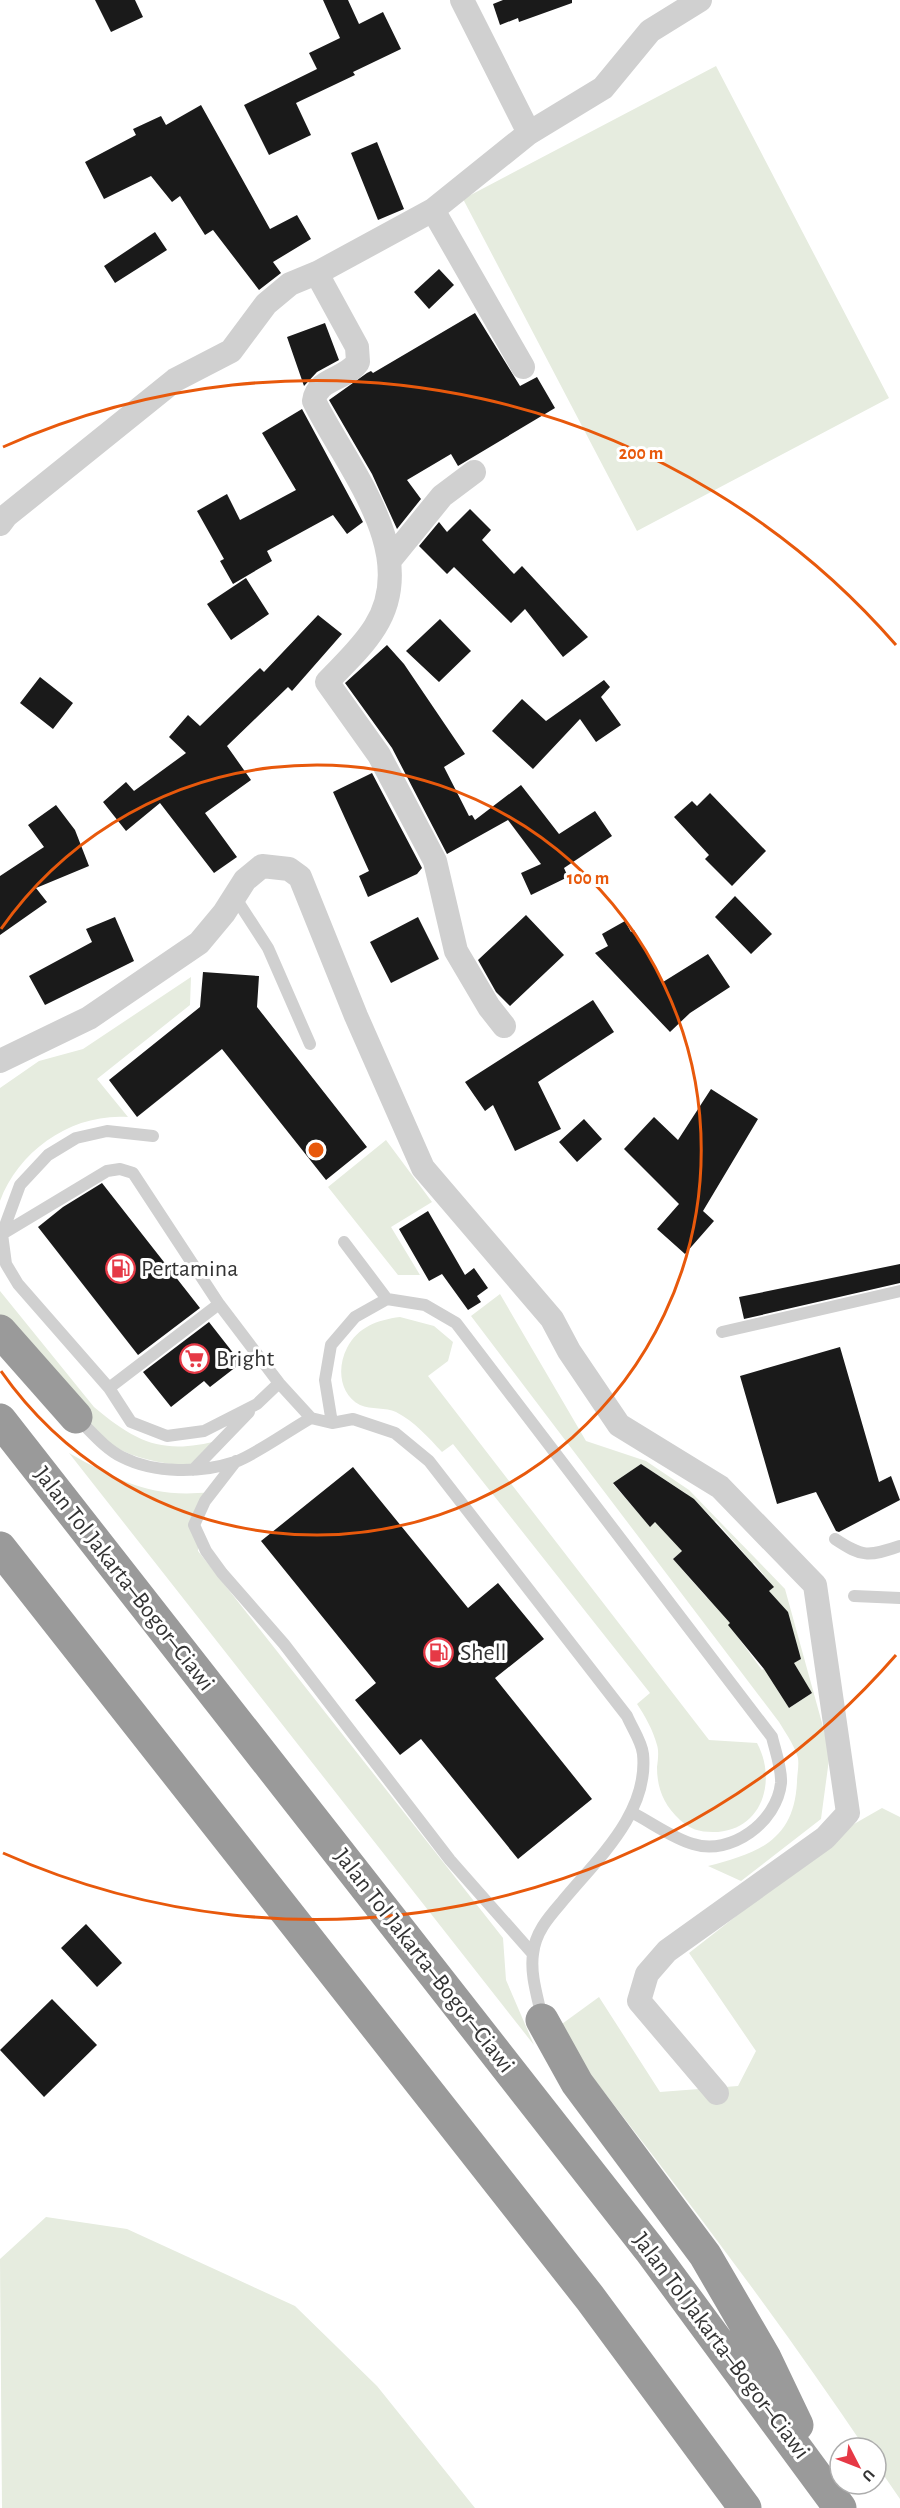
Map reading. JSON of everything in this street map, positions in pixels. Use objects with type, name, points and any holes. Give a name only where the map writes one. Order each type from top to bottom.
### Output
[{"type":"highway","points":[[0,1330],[76,1417]]},
{"type":"highway","name":"Jalan Tol Jakarta–Bogor–Ciawi","points":[[0,1420],[651,2250],[835,2501]]},
{"type":"highway","points":[[0,1548],[590,2298],[745,2508]]},
{"type":"highway","points":[[542,2020],[577,2083],[705,2255],[765,2358],[835,2501]]},
{"type":"street","points":[[462,0],[529,133]]},
{"type":"street","points":[[2,518],[174,380],[231,351],[266,304],[290,284],[319,272],[433,210],[529,133],[603,88],[650,31],[700,0]]},
{"type":"street","points":[[433,210],[523,367]]},
{"type":"street","points":[[319,272],[322,283],[357,347],[358,362],[340,377],[322,385],[315,394],[314,401],[374,506],[390,560],[386,601],[376,626],[327,682],[379,755],[435,861],[456,951],[489,1007],[504,1026]]},
{"type":"street","points":[[390,560],[442,496],[474,472]]},
{"type":"street","points":[[0,1061],[89,1018],[199,943],[235,897],[245,880],[262,866],[289,869],[300,877],[347,994],[423,1168],[552,1319],[570,1351],[619,1425],[720,1487],[815,1585],[848,1813],[825,1838],[667,1951],[647,1974],[639,2001],[717,2094]]},
{"type":"lane","points":[[235,897],[268,948],[310,1044]]},
{"type":"lane","points":[[153,1136],[106,1131],[76,1138],[48,1155],[20,1185],[2,1234],[6,1264],[18,1284],[109,1388],[131,1422],[167,1436],[204,1431],[257,1404]]},
{"type":"lane","points":[[2,1234],[107,1170],[120,1169],[132,1173],[219,1304],[279,1383],[311,1418],[332,1424],[353,1419],[395,1433],[429,1461],[627,1716],[643,1752],[642,1789],[615,1838],[541,1927],[533,1954],[535,1984],[542,2020]]},
{"type":"lane","points":[[344,1242],[387,1299]]},
{"type":"lane","points":[[722,1332],[900,1291]]},
{"type":"lane","points":[[332,1424],[325,1380],[331,1345],[355,1317],[387,1299],[425,1305],[456,1323],[772,1737],[781,1782],[771,1811],[749,1834],[715,1848],[692,1844],[631,1812]]},
{"type":"lane","points":[[109,1388],[219,1304]]},
{"type":"lane","points":[[194,1470],[279,1383]]},
{"type":"lane","points":[[76,1417],[104,1444],[122,1457],[167,1469],[194,1470],[236,1461],[311,1418]]},
{"type":"lane","points":[[236,1461],[205,1501],[194,1525],[206,1551],[284,1644],[450,1860],[533,1954]]},
{"type":"lane","points":[[835,1539],[856,1553],[872,1554],[900,1546]]},
{"type":"lane","points":[[854,1596],[900,1598]]},
{"type":"shaded area","points":[[716,66],[889,398],[637,531],[463,199]]},
{"type":"shaded area","points":[[191,977],[190,1005],[97,1079],[128,1117],[107,1117],[87,1121],[50,1138],[20,1166],[0,1201],[0,1088],[39,1061],[83,1049]]},
{"type":"shaded area","points":[[386,1140],[432,1202],[391,1227],[420,1275],[398,1275],[328,1187]]},
{"type":"shaded area","points":[[0,1291],[94,1407],[124,1430],[138,1438],[167,1446],[221,1440],[190,1466],[140,1457],[123,1451],[107,1441],[74,1411],[0,1322]]},
{"type":"shaded area","points":[[500,1294],[586,1441],[646,1461],[689,1490],[785,1589],[830,1752],[821,1819],[741,1881],[708,1866],[743,1856],[770,1841],[781,1831],[789,1818],[797,1782],[798,1761],[793,1746],[779,1722],[471,1316]],"holes":[[[641,1464],[687,1494],[650,1526],[613,1484]],[[694,1499],[713,1519],[681,1549],[661,1528]],[[716,1521],[750,1560],[707,1598],[673,1559]],[[754,1563],[773,1586],[715,1594]],[[729,1625],[796,1643],[762,1670]],[[797,1670],[812,1693],[789,1708],[774,1684]]]},
{"type":"shaded area","points":[[400,1317],[434,1326],[453,1342],[448,1361],[428,1376],[709,1740],[757,1743],[766,1773],[765,1788],[754,1814],[743,1824],[730,1830],[703,1831],[687,1826],[674,1814],[660,1789],[657,1775],[658,1750],[655,1739],[637,1704],[650,1693],[453,1444],[442,1452],[421,1430],[403,1416],[392,1410],[360,1405],[348,1394],[341,1371],[344,1355],[351,1341],[369,1326]]},
{"type":"shaded area","points":[[69,1453],[119,1479],[153,1490],[170,1493],[210,1492],[198,1521],[198,1551],[503,1938],[506,1980],[534,2045]]},
{"type":"shaded area","points":[[882,1808],[900,1817],[900,2499],[888,2482],[888,2436],[857,2436],[714,2236],[555,2029],[599,1997],[660,2092],[738,2086],[756,2051],[689,1953],[854,1824]]},
{"type":"shaded area","points":[[46,2217],[127,2229],[295,2306],[377,2386],[475,2508],[2,2508],[0,2259]]},
{"type":"building","points":[[95,0],[135,0],[143,17],[111,32]]},
{"type":"building","points":[[323,0],[348,0],[359,24],[383,12],[401,49],[353,72],[355,75],[296,103],[311,135],[269,155],[244,105],[317,69],[309,53],[340,38]]},
{"type":"building","points":[[503,0],[572,0],[572,3],[519,22],[518,18],[500,25],[493,4]]},
{"type":"building","points":[[201,105],[270,229],[297,215],[311,239],[273,262],[281,273],[259,290],[213,230],[205,235],[180,196],[172,202],[151,176],[104,199],[85,162],[136,135],[133,129],[161,116],[166,125]]},
{"type":"building","points":[[377,142],[404,209],[378,220],[351,153]]},
{"type":"building","points":[[155,232],[167,250],[115,283],[104,266]]},
{"type":"building","points":[[439,269],[454,285],[429,309],[414,292]]},
{"type":"building","points":[[475,313],[520,386],[537,377],[555,408],[458,466],[451,454],[407,480],[421,499],[397,529],[372,474],[329,400],[367,373],[371,371],[373,373]]},
{"type":"building","points":[[325,323],[339,360],[317,372],[304,386],[287,337]]},
{"type":"building","points":[[302,409],[363,522],[347,534],[333,515],[267,551],[272,561],[233,584],[220,561],[224,559],[197,511],[227,494],[240,520],[296,490],[262,433]]},
{"type":"building","points":[[470,509],[491,530],[482,540],[514,574],[522,566],[588,637],[563,657],[525,609],[511,623],[454,567],[447,574],[419,546],[439,522],[447,532]]},
{"type":"building","points":[[246,578],[269,614],[231,640],[207,604]]},
{"type":"building","points":[[318,615],[342,634],[292,691],[288,687],[227,746],[251,780],[205,813],[237,857],[214,873],[160,803],[126,831],[103,802],[126,782],[134,791],[186,753],[169,737],[188,715],[200,726],[260,668],[264,672]]},
{"type":"building","points":[[440,619],[471,651],[439,682],[406,651]]},
{"type":"building","points":[[387,645],[404,664],[465,754],[444,767],[469,816],[472,815],[475,820],[521,785],[559,834],[595,811],[612,836],[564,868],[568,877],[531,895],[521,873],[541,864],[508,820],[447,854],[392,748],[345,683]]},
{"type":"building","points":[[40,677],[73,703],[53,729],[20,703]]},
{"type":"building","points":[[604,680],[610,687],[601,697],[621,725],[596,742],[580,719],[533,769],[492,731],[522,699],[546,721]]},
{"type":"building","points":[[372,773],[422,868],[417,874],[368,897],[359,876],[369,871],[333,792]]},
{"type":"building","points":[[710,793],[766,851],[732,886],[705,859],[709,855],[674,817],[692,801],[697,806]]},
{"type":"building","points":[[56,805],[75,830],[89,866],[36,888],[47,902],[0,935],[0,876],[44,847],[28,825]]},
{"type":"building","points":[[735,896],[772,934],[751,954],[715,917]]},
{"type":"building","points":[[526,915],[564,955],[510,1006],[496,992],[478,960]]},
{"type":"building","points":[[115,917],[134,961],[45,1005],[29,976],[92,942],[86,929]]},
{"type":"building","points":[[418,917],[439,959],[391,983],[370,942]]},
{"type":"building","points":[[625,921],[631,932],[634,930],[663,982],[708,954],[730,987],[690,1013],[670,1032],[595,953],[608,946],[602,934]]},
{"type":"building","points":[[203,972],[259,976],[257,1007],[367,1147],[326,1180],[222,1049],[137,1117],[109,1080],[200,1007]]},
{"type":"building","points":[[593,1000],[614,1032],[538,1082],[561,1129],[515,1151],[493,1105],[485,1111],[465,1082]]},
{"type":"building","points":[[711,1089],[758,1119],[703,1211],[714,1221],[685,1254],[657,1229],[679,1204],[624,1149],[654,1117],[678,1140]]},
{"type":"building","points":[[584,1119],[602,1139],[577,1162],[559,1142]]},
{"type":"building","name":"Pertamina","points":[[102,1183],[200,1308],[138,1355],[38,1227],[63,1207]]},
{"type":"building","points":[[428,1211],[465,1275],[474,1268],[488,1288],[477,1296],[481,1302],[468,1310],[442,1274],[429,1281],[399,1229]]},
{"type":"building","points":[[900,1264],[900,1283],[744,1319],[739,1297]]},
{"type":"building","name":"Bright","points":[[209,1322],[241,1363],[210,1387],[204,1381],[171,1407],[143,1372]]},
{"type":"building","points":[[840,1347],[879,1482],[891,1476],[900,1500],[839,1532],[836,1531],[816,1492],[777,1504],[740,1376]]},
{"type":"building","points":[[641,1464],[694,1499],[774,1587],[769,1591],[788,1612],[801,1659],[794,1663],[812,1693],[789,1708],[764,1669],[728,1625],[730,1623],[673,1559],[682,1551],[655,1522],[650,1527],[613,1483]]},
{"type":"building","name":"Shell","points":[[353,1467],[468,1608],[498,1583],[544,1639],[495,1678],[592,1799],[518,1859],[421,1739],[400,1755],[355,1700],[376,1683],[261,1541]]},
{"type":"building","points":[[86,1924],[122,1963],[97,1987],[61,1948]]},
{"type":"building","points":[[52,1999],[97,2045],[44,2097],[0,2050]]},
{"type":"place","name":"Pertamina","points":[[120,1269]]},
{"type":"place","name":"Bright","points":[[195,1359]]},
{"type":"place","name":"Shell","points":[[439,1653]]}]
